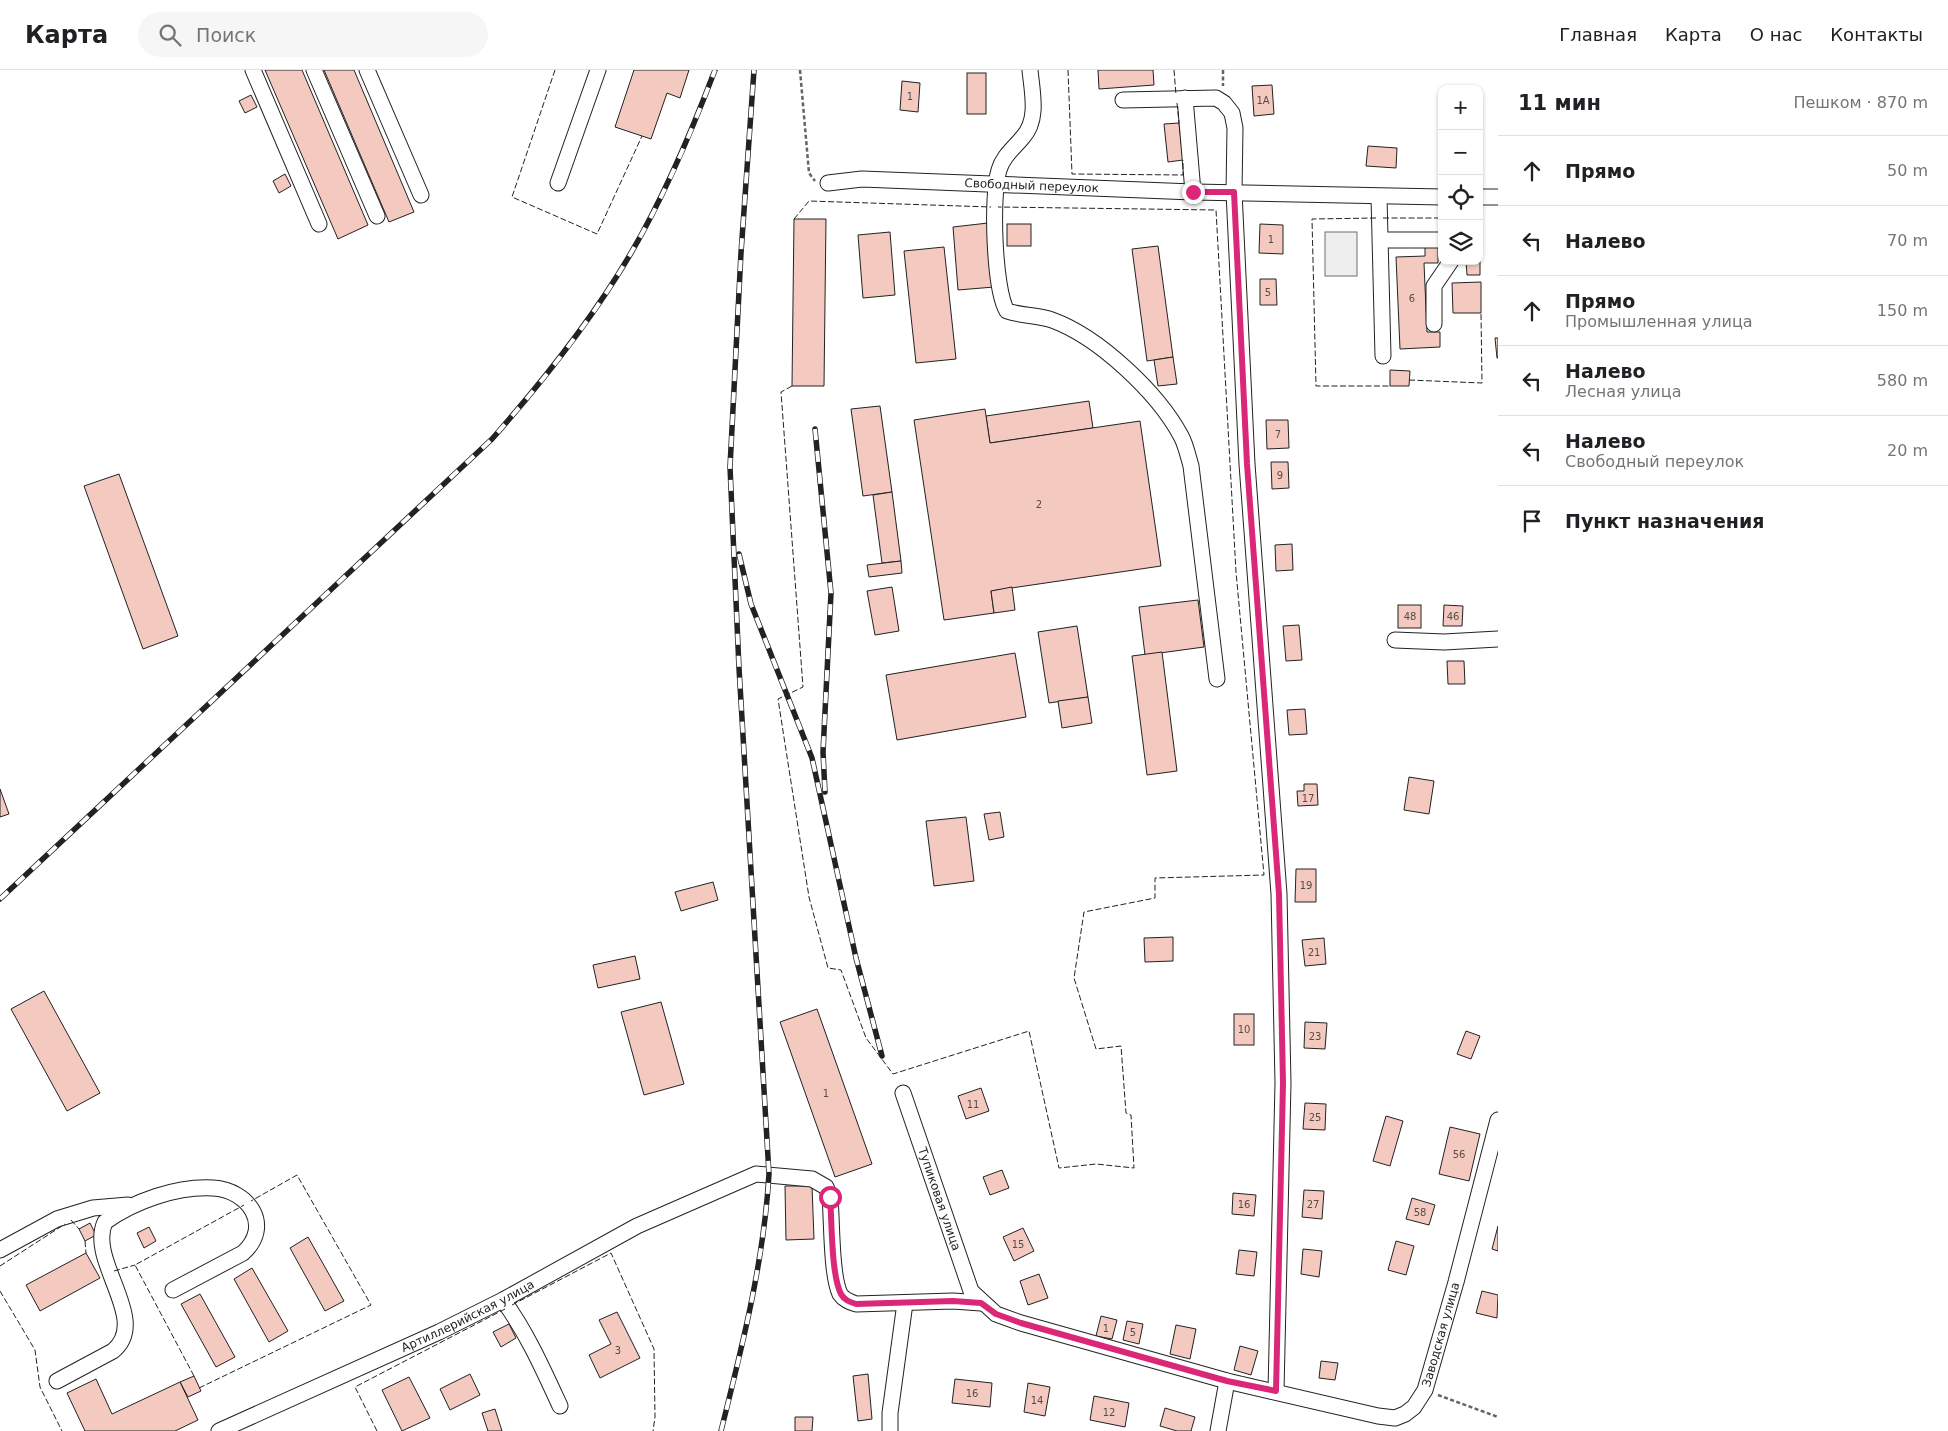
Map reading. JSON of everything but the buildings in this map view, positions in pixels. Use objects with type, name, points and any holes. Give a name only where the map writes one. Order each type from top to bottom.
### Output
[{"type":"lane","points":[[253,70],[319,224]]},
{"type":"lane","points":[[314,70],[376,216]]},
{"type":"lane","points":[[367,70],[421,195]]},
{"type":"lane","points":[[558,183],[598,70]]},
{"type":"lane","points":[[1030,70],[1034,111],[1032,122],[1024,136],[1003,160],[998,170],[997,256],[1002,303],[1007,311],[1052,320],[1084,337],[1140,382],[1164,408],[1183,438],[1191,466],[1217,679]]},
{"type":"lane","points":[[1185,98],[1193,192]]},
{"type":"lane","points":[[1124,100],[1216,98],[1224,103],[1232,113],[1236,128],[1234,192],[1247,464],[1279,894],[1283,1083],[1276,1391]]},
{"type":"lane","name":"Свободный переулок","points":[[828,183],[862,179],[997,186],[1438,197]]},
{"type":"lane","points":[[1379,197],[1382,240],[1383,356]]},
{"type":"lane","points":[[1483,197],[1498,197]]},
{"type":"lane","points":[[1382,240],[1438,240]]},
{"type":"lane","points":[[1434,324],[1434,286],[1448,265]]},
{"type":"lane","points":[[1395,640],[1444,642],[1498,639]]},
{"type":"lane","name":"Тупиковая улица","points":[[903,1093],[971,1291],[981,1303]]},
{"type":"lane","name":"Заводская улица","points":[[981,1303],[996,1314],[1021,1323],[1227,1381],[1378,1416],[1395,1418],[1405,1414],[1414,1407],[1425,1390],[1456,1282],[1498,1120]]},
{"type":"lane","name":"Артиллерийская улица","points":[[219,1431],[250,1425],[503,1300],[637,1226],[756,1174],[812,1179],[826,1187],[830,1197],[836,1271],[840,1294],[846,1300],[856,1304],[905,1303]]},
{"type":"lane","points":[[57,1381],[113,1351],[124,1339],[127,1328],[106,1254],[103,1228],[105,1222],[139,1204],[184,1191],[215,1188],[239,1197],[248,1203],[255,1214],[257,1232],[250,1246],[243,1253],[173,1290]]},
{"type":"lane","points":[[0,1250],[57,1219],[93,1208],[139,1204]]},
{"type":"lane","points":[[503,1300],[517,1319],[538,1356],[560,1406]]},
{"type":"lane","points":[[890,1431],[890,1413],[905,1303],[953,1301],[981,1303]]},
{"type":"lane","points":[[1218,1431],[1227,1381]]},
{"type":"path","points":[[800,70],[810,173],[812,180],[820,184],[828,183]]},
{"type":"path","points":[[1425,1390],[1496,1417]]},
{"type":"shaded area","points":[[1325,232],[1357,232],[1357,276],[1325,276]]},
{"type":"railway","points":[[0,899],[492,439],[511,417],[583,326],[631,253],[677,163],[715,70]]},
{"type":"railway","points":[[721,1431],[751,1304],[762,1239],[769,1174],[739,668],[730,467],[741,253],[754,70]]},
{"type":"railway","points":[[815,429],[831,593],[823,752],[825,792]]},
{"type":"railway","points":[[739,554],[751,604],[812,758],[856,958],[882,1056]]},
{"type":"fence","points":[[555,70],[512,197],[597,234],[642,136]]},
{"type":"fence","points":[[1068,70],[1072,174],[1183,175],[1183,160]]},
{"type":"fence","points":[[1174,70],[1176,95]]},
{"type":"fence","points":[[1177,103],[1179,123]]},
{"type":"fence","points":[[794,219],[809,201],[991,207]]},
{"type":"fence","points":[[792,386],[781,392],[803,687],[778,699],[809,897],[828,968],[841,970],[866,1038],[893,1074],[1029,1031],[1059,1168],[1096,1164],[1134,1168],[1131,1115],[1126,1113],[1121,1046],[1096,1049],[1074,978],[1084,912],[1155,898],[1155,878],[1264,875],[1236,572],[1216,210],[998,207]]},
{"type":"fence","points":[[1376,218],[1312,219],[1316,386],[1390,386]]},
{"type":"fence","points":[[1383,218],[1438,218]]},
{"type":"fence","points":[[1409,380],[1482,383],[1481,313]]},
{"type":"fence","points":[[199,1388],[371,1305],[297,1175],[251,1201]]},
{"type":"fence","points":[[194,1376],[135,1265],[244,1205]]},
{"type":"fence","points":[[71,1220],[79,1229]]},
{"type":"fence","points":[[0,1266],[65,1224]]},
{"type":"fence","points":[[85,1241],[86,1253]]},
{"type":"fence","points":[[512,1305],[611,1253],[654,1349],[655,1417],[653,1431]]},
{"type":"fence","points":[[114,1271],[135,1265]]},
{"type":"fence","points":[[0,1291],[35,1350],[40,1387],[62,1431]]},
{"type":"fence","points":[[377,1431],[355,1387],[505,1309]]},
{"type":"route","points":[[830,1197],[836,1271],[840,1294],[846,1300],[856,1304],[953,1301],[981,1303],[996,1314],[1021,1323],[1227,1381],[1276,1391],[1280,1294],[1283,1083],[1279,894],[1247,464],[1234,192],[1193,192]]}]
